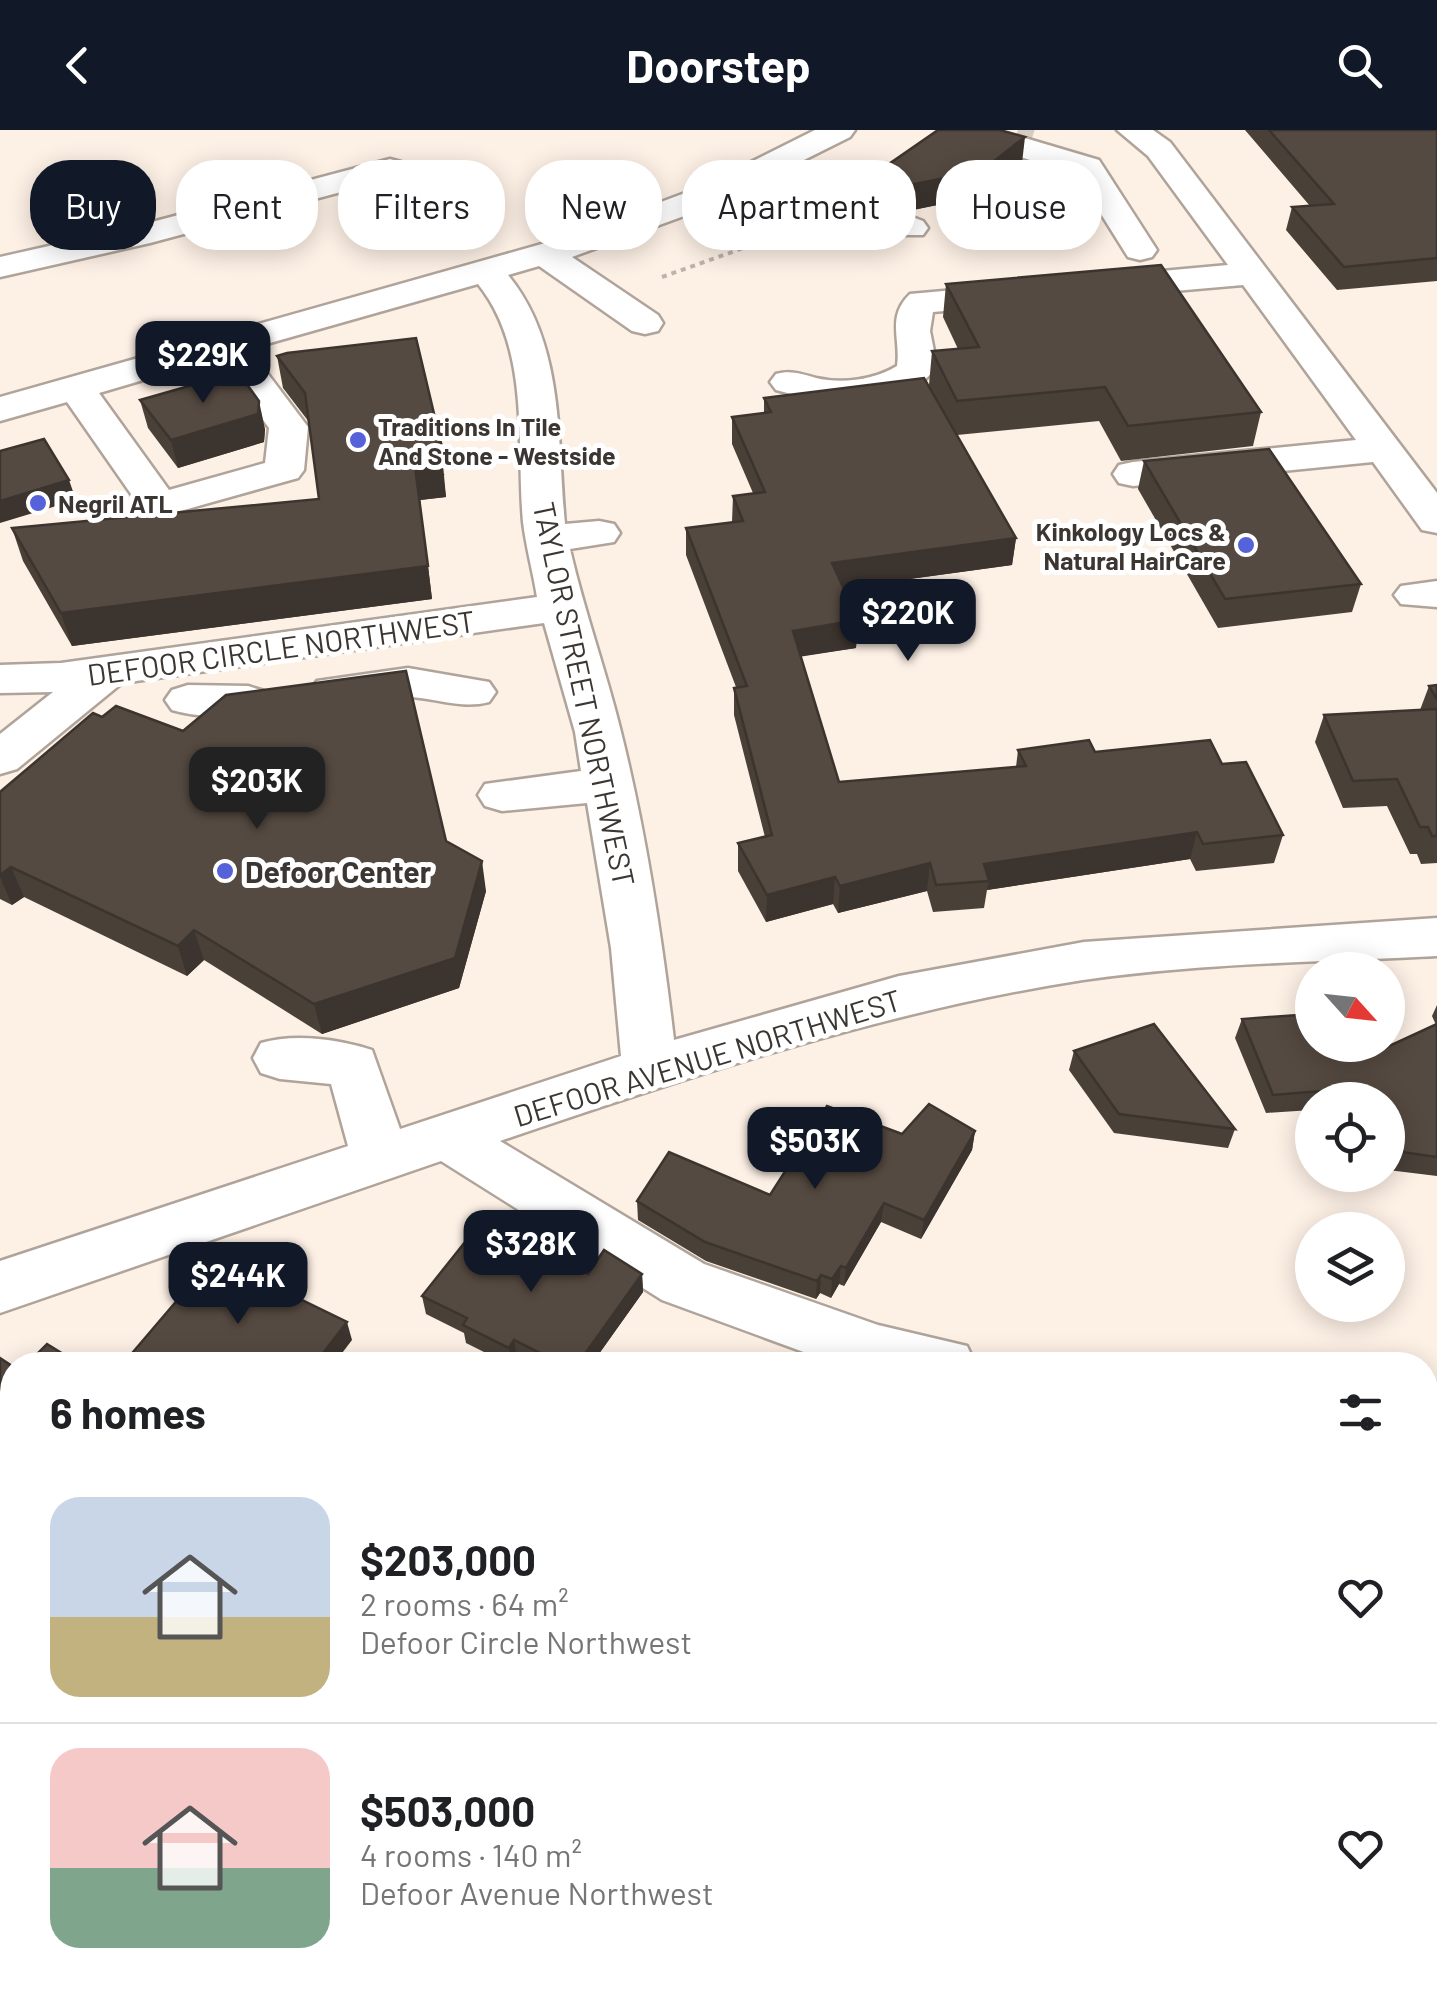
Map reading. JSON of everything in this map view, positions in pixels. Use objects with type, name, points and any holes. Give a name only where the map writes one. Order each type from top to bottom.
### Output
[{"type":"street","points":[[785,160],[839,130]]},
{"type":"street","points":[[1133,130],[1159,149],[1437,522]]},
{"type":"street","points":[[1021,144],[1088,168],[1166,247]]},
{"type":"street","points":[[0,267],[138,236],[338,183]]},
{"type":"street","points":[[0,409],[487,272],[682,206]]},
{"type":"street","points":[[1026,271],[1227,240]]},
{"type":"street","points":[[545,254],[646,323]]},
{"type":"street","name":"TAYLOR STREET NORTHWEST","points":[[487,272],[509,299],[533,373],[560,408],[561,481],[547,540],[561,608],[598,732],[643,986],[650,1068]]},
{"type":"street","points":[[789,382],[830,392],[897,382],[911,375],[918,366],[912,316],[916,306],[923,302],[1252,274]]},
{"type":"street","points":[[77,388],[159,505],[284,470],[289,427],[227,345]]},
{"type":"street","points":[[1133,474],[1382,448]]},
{"type":"street","points":[[547,540],[600,534]]},
{"type":"street","name":"DEFOOR CIRCLE NORTHWEST","points":[[0,679],[61,677],[561,608]]},
{"type":"street","points":[[240,652],[248,701]]},
{"type":"street","points":[[0,758],[108,670]]},
{"type":"street","points":[[188,700],[248,701],[408,682],[473,692]]},
{"type":"street","points":[[502,795],[608,785]]},
{"type":"street","name":"DEFOOR AVENUE NORTHWEST","points":[[0,1286],[650,1068],[899,996],[1084,961],[1437,937]]},
{"type":"street","points":[[280,1058],[353,1066],[380,1160]]},
{"type":"street","points":[[448,1138],[683,1282],[878,1352]]},
{"type":"path","points":[[662,277],[738,250]]},
{"type":"building","points":[[938,130],[1000,130],[1025,137],[996,160],[936,160],[936,180],[916,184],[916,160],[895,160]]},
{"type":"building","points":[[1269,130],[1436,130],[1437,258],[1344,267],[1292,207],[1334,204]]},
{"type":"building","points":[[1161,265],[1261,412],[1128,426],[1105,387],[957,401],[932,351],[979,347],[946,284]]},
{"type":"building","points":[[416,338],[441,443],[437,443],[442,464],[415,467],[428,566],[61,613],[12,528],[319,499],[305,393],[277,356]]},
{"type":"building","points":[[238,372],[259,401],[258,414],[171,440],[140,400]]},
{"type":"building","points":[[924,378],[1016,538],[832,563],[858,620],[793,631],[839,782],[1026,766],[1018,750],[1089,740],[1095,752],[1210,740],[1222,764],[1246,762],[1283,835],[1203,844],[1197,832],[984,864],[989,881],[936,885],[930,863],[840,886],[835,877],[767,895],[738,843],[772,835],[734,688],[747,686],[686,528],[743,521],[733,496],[765,492],[732,417],[771,412],[764,398]]},
{"type":"building","points":[[44,439],[69,480],[0,501],[0,451]]},
{"type":"building","points":[[1269,449],[1361,584],[1225,599],[1144,461]]},
{"type":"building","name":"Defoor Center","points":[[406,671],[446,841],[482,861],[455,958],[314,1004],[194,930],[178,946],[11,867],[0,875],[0,792],[93,713],[102,717],[116,706],[183,731],[226,695]]},
{"type":"building","points":[[1437,709],[1437,836],[1432,836],[1428,827],[1420,827],[1397,779],[1353,781],[1324,715]]},
{"type":"building","points":[[1295,1015],[1295,1062],[1405,1062],[1405,1039],[1437,1024],[1437,1157],[1405,1152],[1405,1082],[1295,1082],[1295,1093],[1273,1095],[1242,1019]]},
{"type":"building","points":[[1154,1024],[1235,1129],[1119,1114],[1074,1051]]},
{"type":"building","points":[[929,1104],[975,1131],[924,1220],[884,1203],[846,1268],[841,1266],[832,1279],[821,1275],[817,1281],[705,1242],[637,1201],[669,1152],[770,1195],[827,1106],[902,1134]]},
{"type":"building","points":[[477,1227],[496,1237],[500,1231],[588,1274],[604,1250],[642,1274],[586,1352],[538,1352],[514,1340],[509,1348],[463,1325],[467,1318],[422,1296]]},
{"type":"building","points":[[234,1267],[347,1322],[324,1352],[133,1352],[197,1277],[218,1288]]},
{"type":"building","points":[[47,1344],[60,1352],[39,1352]]},
{"type":"tunnel","points":[[1018,130],[1033,135]]},
{"type":"place","name":"Traditions In Tile And Stone - Westside","points":[[358,440]]},
{"type":"place","name":"Negril ATL","points":[[38,503]]},
{"type":"place","name":"Kinkology Locs & Natural HairCare","points":[[1246,545]]},
{"type":"place","name":"Defoor Center","points":[[225,871]]}]
